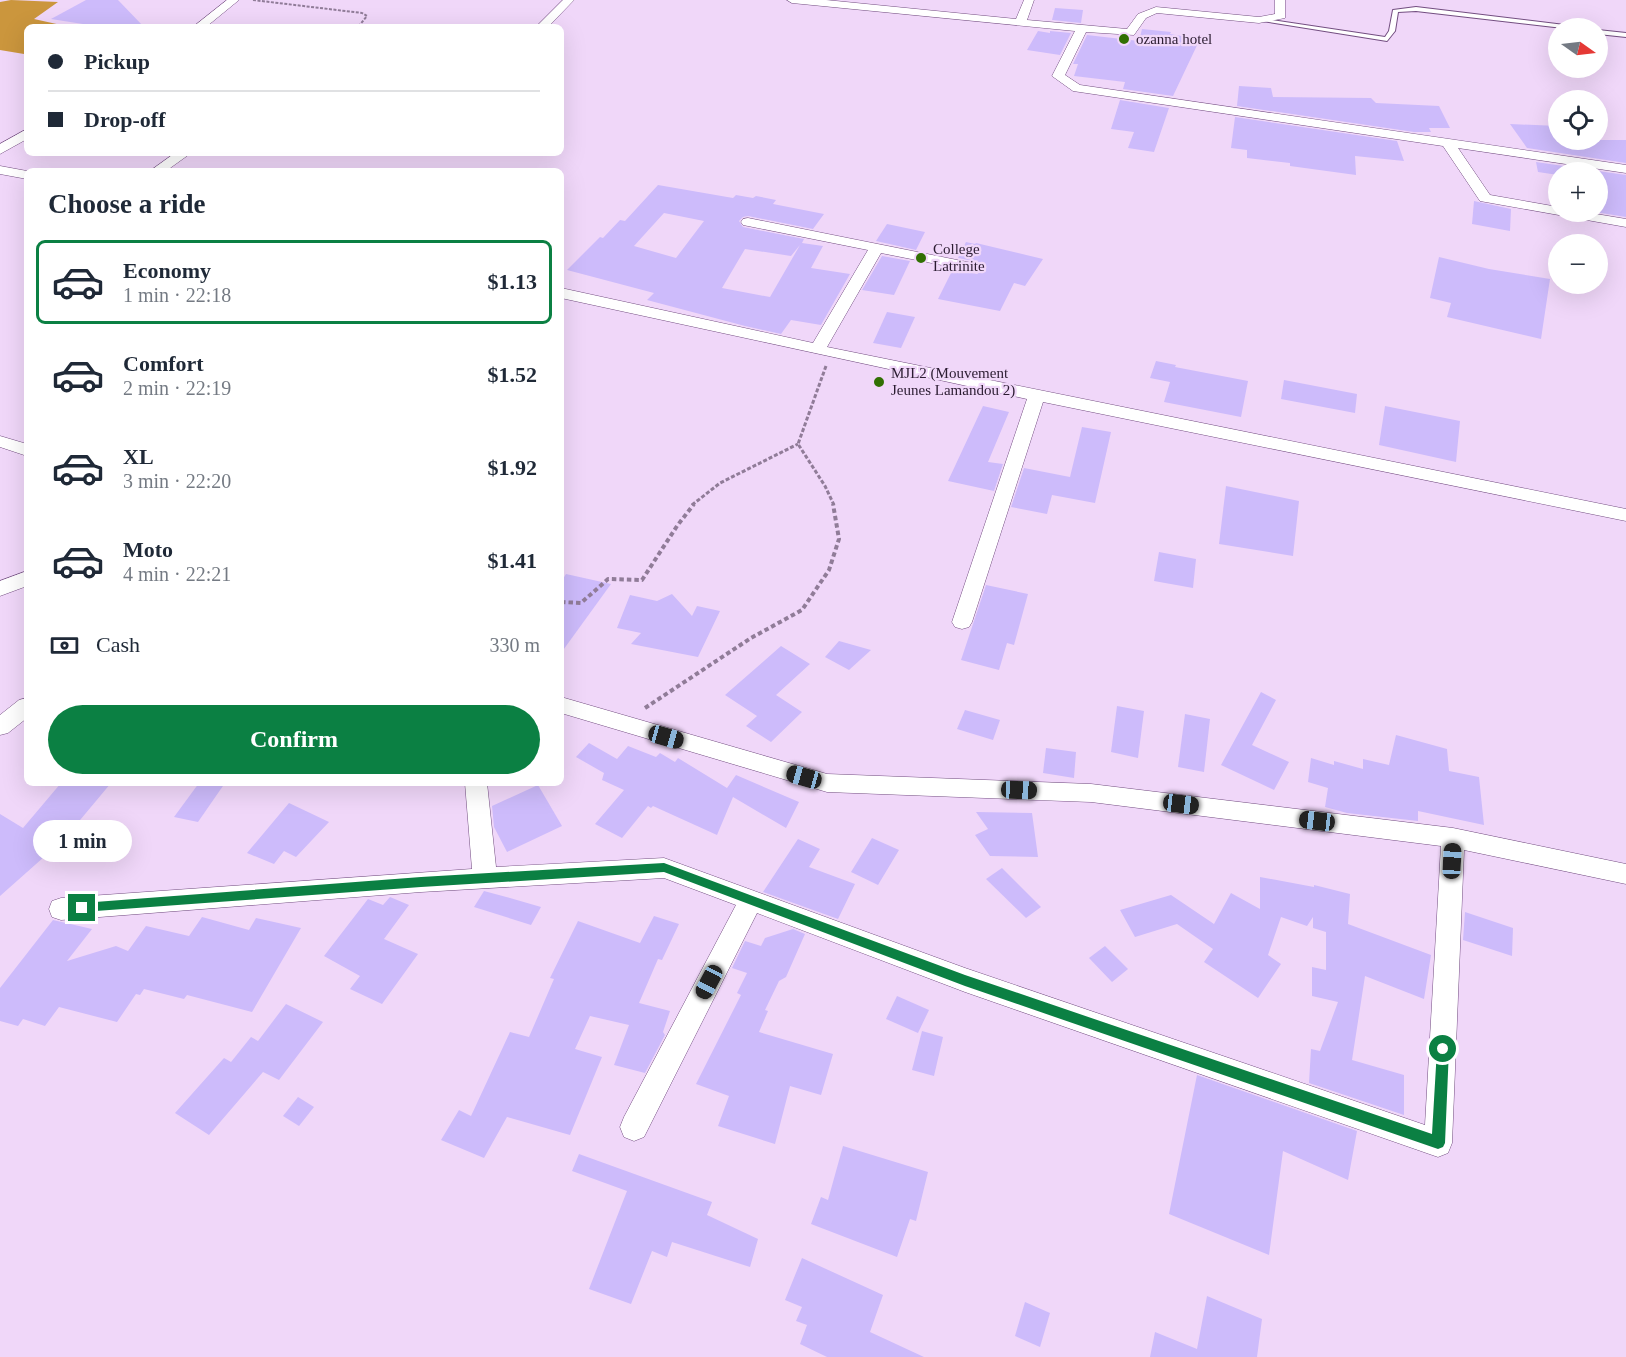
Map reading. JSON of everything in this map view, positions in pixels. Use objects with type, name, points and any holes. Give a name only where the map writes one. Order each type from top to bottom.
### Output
[{"type":"street","points":[[203,24],[234,0]]},
{"type":"street","points":[[545,24],[569,0]]},
{"type":"street","points":[[792,0],[1130,33],[1143,16],[1156,10],[1259,20],[1281,16],[1280,0]]},
{"type":"street","points":[[915,12],[921,0]]},
{"type":"street","points":[[1020,22],[1029,0]]},
{"type":"street","points":[[1082,28],[1058,76],[1077,88],[1626,169]]},
{"type":"street","points":[[0,150],[24,135]]},
{"type":"street","points":[[1448,143],[1485,198],[1548,209]]},
{"type":"street","points":[[162,168],[180,156]]},
{"type":"street","points":[[0,170],[24,174]]},
{"type":"street","points":[[0,183],[24,174]]},
{"type":"street","points":[[1608,220],[1626,223]]},
{"type":"street","points":[[748,222],[977,268]]},
{"type":"street","points":[[824,350],[876,249]]},
{"type":"street","points":[[564,293],[1037,395],[1626,515]]},
{"type":"street","points":[[962,622],[1037,395]]},
{"type":"street","points":[[0,441],[24,449]]},
{"type":"street","points":[[0,589],[24,579]]},
{"type":"street","points":[[564,706],[827,783],[1090,793],[1453,838],[1626,873]]},
{"type":"street","points":[[0,727],[24,708]]},
{"type":"street","points":[[476,786],[485,878]]},
{"type":"street","points":[[62,909],[485,878],[664,868],[965,980],[1438,1143],[1453,838]]},
{"type":"street","points":[[634,1127],[751,900]]},
{"type":"lane","points":[[1259,20],[1387,39],[1392,31],[1395,11],[1416,9],[1548,25]]},
{"type":"lane","points":[[1608,33],[1626,35]]},
{"type":"path","points":[[252,0],[362,13],[367,16],[360,24]]},
{"type":"path","points":[[564,602],[581,603],[608,579],[642,580],[655,564],[683,516],[712,488],[798,444],[824,350]]},
{"type":"path","points":[[620,724],[751,638],[802,610],[830,570],[839,540],[835,508],[825,486],[798,444]]},
{"type":"shaded area","points":[[11,0],[58,2],[34,19],[56,24],[24,24],[24,54],[0,50],[0,2]]},
{"type":"building","points":[[86,0],[118,0],[141,24],[83,24],[51,19]]},
{"type":"building","points":[[1055,8],[1083,10],[1081,23],[1052,20]]},
{"type":"building","points":[[1142,29],[1171,32],[1170,34],[1200,39],[1173,96],[1123,89],[1125,82],[1074,76],[1078,64],[1073,64],[1087,35],[1139,41]]},
{"type":"building","points":[[1038,31],[1071,33],[1060,55],[1027,50]]},
{"type":"building","points":[[1239,86],[1271,88],[1273,97],[1371,98],[1376,103],[1439,106],[1450,128],[1429,128],[1431,132],[1414,132],[1237,106]]},
{"type":"building","points":[[1120,100],[1169,108],[1154,152],[1128,148],[1134,132],[1111,129]]},
{"type":"building","points":[[1235,117],[1397,141],[1404,161],[1355,156],[1356,175],[1247,158],[1247,150],[1231,148]]},
{"type":"building","points":[[1510,124],[1548,126],[1548,150],[1608,150],[1608,140],[1626,140],[1626,163],[1527,148]]},
{"type":"building","points":[[1536,162],[1548,164],[1548,174],[1538,172]]},
{"type":"building","points":[[1608,172],[1626,175],[1626,217],[1608,214]]},
{"type":"building","points":[[658,185],[733,198],[736,195],[776,200],[773,204],[824,214],[813,229],[748,216],[739,221],[743,227],[804,239],[802,243],[823,246],[811,268],[850,274],[821,325],[791,320],[781,334],[647,300],[654,293],[567,270],[620,220],[625,221]],"holes":[[[664,213],[704,221],[676,258],[634,246]],[[800,245],[770,297],[722,288],[745,249],[791,256]]]},
{"type":"building","points":[[1474,201],[1511,209],[1510,231],[1472,224]]},
{"type":"building","points":[[887,224],[925,232],[916,250],[876,241]]},
{"type":"building","points":[[966,242],[1043,259],[1025,286],[1014,283],[1000,311],[938,299],[953,269],[977,274],[986,269],[978,262],[958,258]]},
{"type":"building","points":[[882,256],[910,261],[894,295],[862,290]]},
{"type":"building","points":[[1439,257],[1489,269],[1548,279],[1541,339],[1447,317],[1451,303],[1430,298]]},
{"type":"building","points":[[887,312],[915,317],[901,348],[873,343]]},
{"type":"building","points":[[1156,361],[1176,365],[1175,367],[1248,381],[1241,417],[1164,402],[1170,382],[1150,378]]},
{"type":"building","points":[[1284,380],[1357,394],[1355,413],[1281,399]]},
{"type":"building","points":[[983,406],[1009,412],[988,462],[1003,464],[994,491],[948,481]]},
{"type":"building","points":[[1385,406],[1460,421],[1456,462],[1379,445]]},
{"type":"building","points":[[1082,427],[1111,432],[1095,503],[1052,495],[1047,514],[1011,507],[1024,468],[1070,477]]},
{"type":"building","points":[[1226,486],[1299,501],[1293,556],[1219,544]]},
{"type":"building","points":[[1159,552],[1196,559],[1193,588],[1154,581]]},
{"type":"building","points":[[566,574],[611,584],[564,649],[564,577]]},
{"type":"building","points":[[986,585],[1028,594],[1014,645],[1007,643],[999,670],[961,660]]},
{"type":"building","points":[[672,594],[692,616],[697,606],[720,611],[698,657],[631,644],[641,633],[617,628],[630,595],[657,601]]},
{"type":"building","points":[[839,641],[871,650],[849,670],[825,657]]},
{"type":"building","points":[[781,646],[810,664],[776,695],[802,712],[771,742],[746,726],[757,716],[725,695]]},
{"type":"building","points":[[1261,692],[1276,700],[1252,745],[1289,762],[1274,790],[1221,765]]},
{"type":"building","points":[[1117,706],[1144,711],[1138,758],[1111,752]]},
{"type":"building","points":[[965,710],[1000,720],[993,740],[957,729]]},
{"type":"building","points":[[1185,714],[1210,719],[1204,772],[1178,767]]},
{"type":"building","points":[[1396,735],[1447,749],[1449,771],[1479,777],[1484,825],[1418,811],[1418,821],[1347,813],[1325,807],[1328,788],[1308,782],[1311,758],[1334,765],[1334,761],[1363,769],[1363,759],[1389,765]]},
{"type":"building","points":[[589,743],[617,759],[628,746],[656,757],[660,753],[675,762],[678,758],[727,788],[736,775],[799,802],[786,828],[733,797],[717,835],[653,806],[651,808],[648,806],[622,838],[595,824],[624,790],[602,780],[604,773],[576,757]]},
{"type":"building","points":[[1046,748],[1076,752],[1074,778],[1043,773]]},
{"type":"building","points":[[58,786],[108,786],[55,850],[53,849],[0,896],[0,814],[23,828]]},
{"type":"building","points":[[197,786],[223,786],[198,822],[174,817]]},
{"type":"building","points":[[539,786],[562,826],[507,852],[494,827],[492,806]]},
{"type":"building","points":[[289,803],[329,822],[296,857],[284,851],[274,864],[247,853]]},
{"type":"building","points":[[976,812],[1032,813],[1038,857],[990,856],[975,835],[988,829]]},
{"type":"building","points":[[872,838],[899,850],[878,885],[851,872]]},
{"type":"building","points":[[798,839],[820,849],[809,867],[855,884],[838,919],[763,892]]},
{"type":"building","points":[[1002,868],[1041,907],[1026,918],[986,879]]},
{"type":"building","points":[[1260,877],[1314,887],[1314,885],[1350,894],[1348,924],[1431,955],[1424,999],[1365,976],[1352,1060],[1404,1075],[1404,1115],[1309,1083],[1311,1049],[1320,1051],[1338,1002],[1312,996],[1312,967],[1326,970],[1326,932],[1313,928],[1313,917],[1307,926],[1281,917],[1268,955],[1281,964],[1258,998],[1204,962],[1213,949],[1177,924],[1135,937],[1120,910],[1171,895],[1214,924],[1231,893],[1260,909]]},
{"type":"building","points":[[484,891],[541,907],[531,925],[474,907]]},
{"type":"building","points":[[390,897],[409,905],[384,939],[418,954],[382,1004],[350,989],[360,976],[324,956],[368,899],[383,905]]},
{"type":"building","points":[[1465,912],[1513,928],[1512,956],[1463,940]]},
{"type":"building","points":[[654,916],[679,924],[662,960],[658,959],[639,1003],[670,1011],[663,1032],[665,1035],[645,1073],[614,1065],[629,1025],[590,1016],[575,1049],[602,1057],[570,1135],[507,1117],[484,1158],[441,1140],[459,1110],[471,1116],[510,1032],[529,1037],[554,979],[550,978],[578,921],[640,943]]},
{"type":"building","points":[[202,917],[249,930],[256,918],[301,928],[252,1012],[187,995],[184,999],[144,989],[140,995],[136,994],[117,1022],[59,1007],[45,1026],[23,1019],[18,1026],[0,1021],[0,988],[53,920],[92,929],[67,961],[116,946],[128,951],[146,926],[189,936]]},
{"type":"building","points":[[793,929],[805,934],[786,977],[779,981],[765,1010],[768,1011],[759,1032],[833,1054],[821,1095],[790,1086],[775,1144],[718,1126],[729,1096],[696,1084],[741,995],[737,993],[747,973],[732,968],[745,941],[761,946],[765,938]]},
{"type":"building","points":[[1105,946],[1128,969],[1112,982],[1089,958]]},
{"type":"building","points":[[897,996],[929,1010],[918,1033],[886,1019]]},
{"type":"building","points":[[286,1004],[323,1022],[279,1080],[263,1072],[209,1135],[175,1113],[224,1058],[231,1062],[251,1037],[258,1041]]},
{"type":"building","points":[[922,1031],[943,1037],[934,1076],[912,1070]]},
{"type":"building","points":[[1197,1075],[1357,1131],[1348,1180],[1283,1151],[1269,1255],[1169,1214]]},
{"type":"building","points":[[298,1097],[314,1107],[299,1126],[283,1116]]},
{"type":"building","points":[[843,1146],[928,1172],[916,1221],[910,1219],[897,1257],[811,1224],[821,1197],[828,1200]]},
{"type":"building","points":[[579,1154],[712,1202],[707,1215],[758,1239],[750,1267],[672,1242],[667,1257],[652,1251],[631,1304],[589,1289],[627,1191],[572,1171]]},
{"type":"building","points":[[802,1258],[883,1295],[870,1332],[924,1357],[827,1357],[800,1344],[807,1325],[796,1321],[802,1307],[785,1300]]},
{"type":"building","points":[[1207,1296],[1262,1319],[1257,1357],[1150,1357],[1155,1332],[1197,1349]]},
{"type":"building","points":[[1025,1302],[1050,1313],[1040,1347],[1015,1336]]},
{"type":"place","name":"ozanna hotel","points":[[1124,39]]},
{"type":"place","name":"College Latrinite","points":[[921,258]]},
{"type":"place","name":"MJL2 (Mouvement Jeunes Lamandou 2)","points":[[879,382]]},
{"type":"route","points":[[82,908],[421,882],[664,868],[965,980],[1438,1143],[1443,1049]]}]
